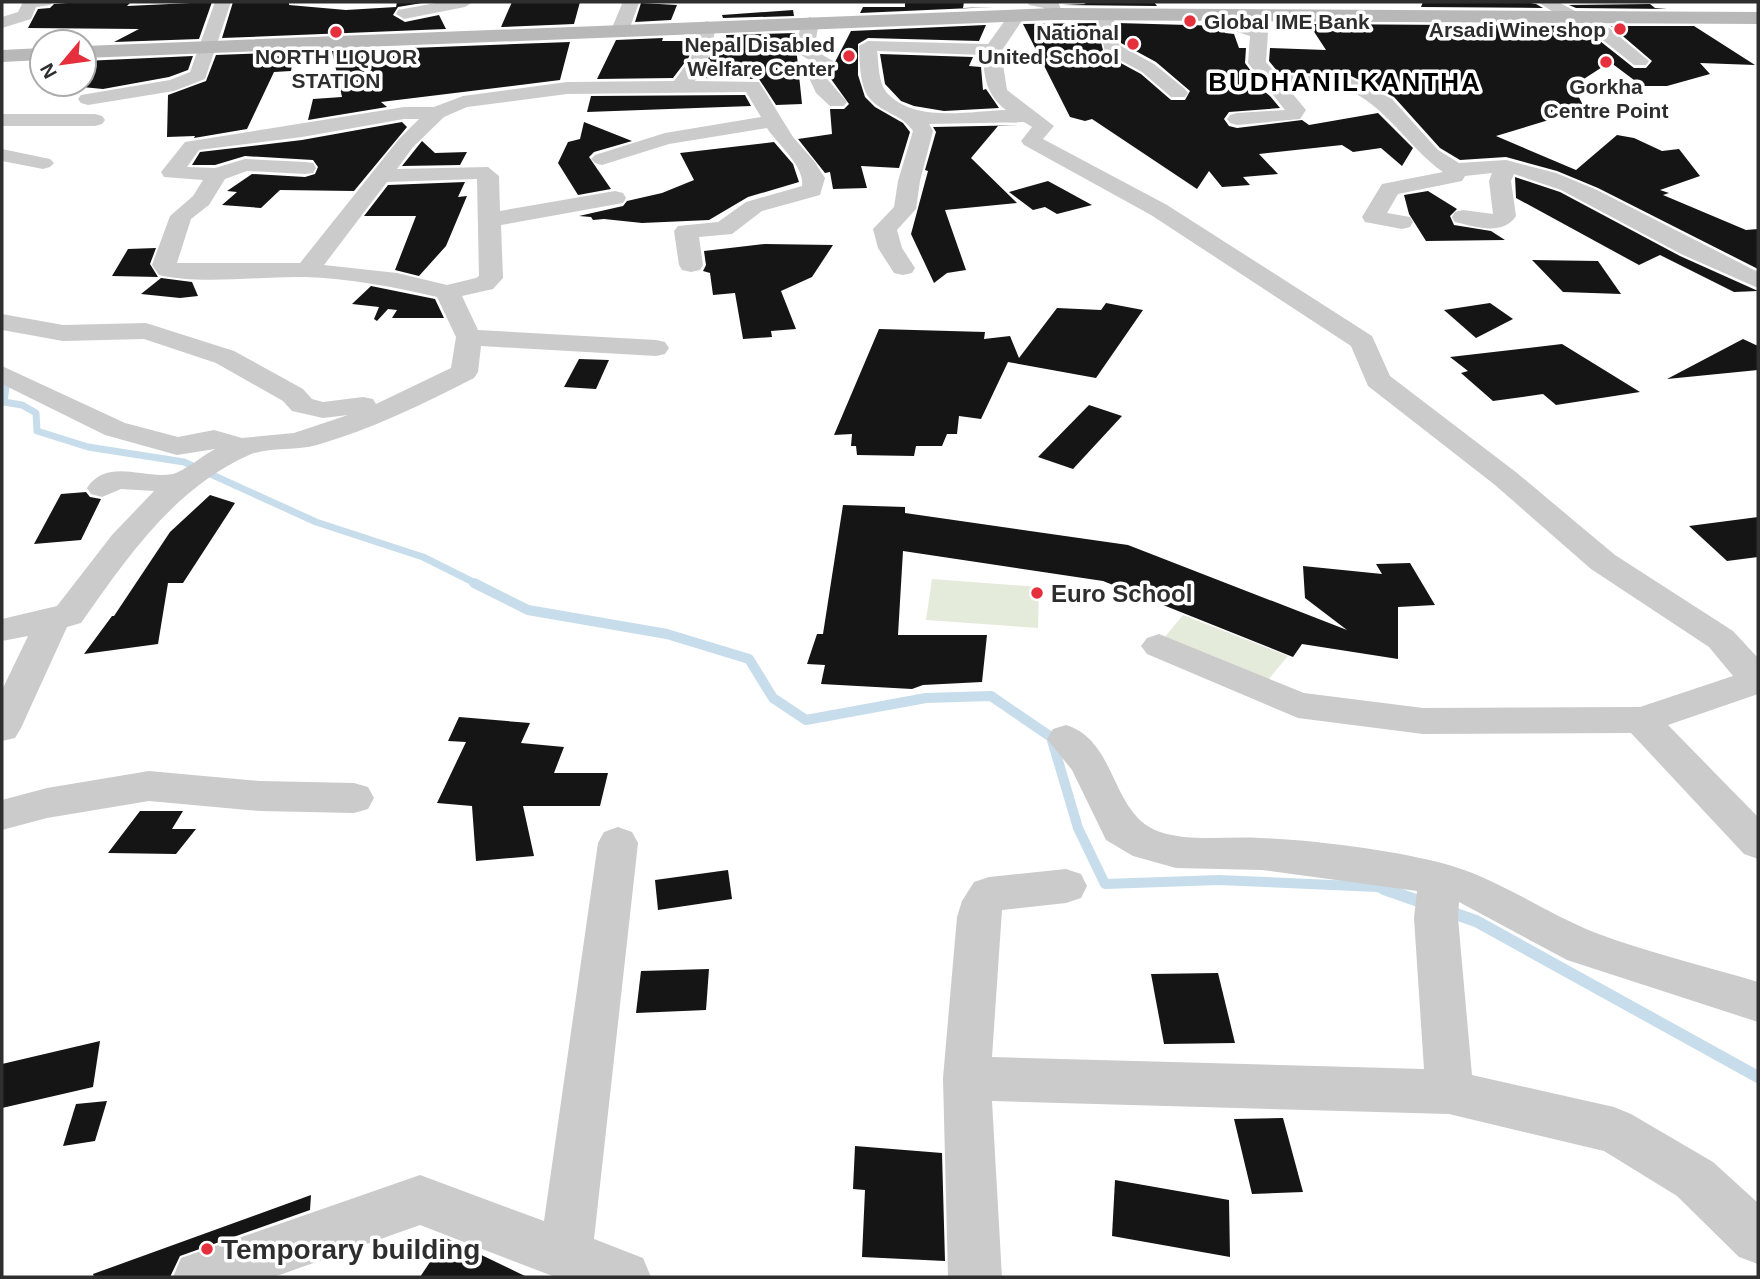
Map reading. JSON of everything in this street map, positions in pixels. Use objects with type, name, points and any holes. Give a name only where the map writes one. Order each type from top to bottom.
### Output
[{"type":"main road","points":[[98,51],[1055,14],[1758,18]]},
{"type":"main road","points":[[2,56],[28,55]]},
{"type":"street","points":[[2,23],[25,15],[30,3],[44,2]]},
{"type":"street","points":[[88,99],[190,80],[198,75],[223,2]]},
{"type":"street","points":[[404,14],[465,2]]},
{"type":"street","points":[[620,30],[631,3],[629,2]]},
{"type":"street","points":[[1035,2],[1051,4],[1055,14]]},
{"type":"street","points":[[1546,2],[1579,17],[1640,61]]},
{"type":"street","points":[[1105,14],[1111,48],[1148,68],[1178,93]]},
{"type":"street","points":[[1228,14],[1237,26],[1259,33],[1257,62],[1296,110],[1293,115],[1237,119]]},
{"type":"street","points":[[1017,16],[992,52],[998,91],[1044,125],[1031,141],[1159,210],[1363,342],[1378,380],[1506,479],[1603,562],[1721,639],[1741,647],[1758,646]]},
{"type":"street","points":[[810,22],[805,52],[824,61],[818,73],[820,87],[837,102]]},
{"type":"street","points":[[681,85],[694,72],[702,57],[707,26]]},
{"type":"street","points":[[903,268],[890,248],[885,229],[905,209],[909,181],[923,131],[915,118],[879,97],[871,77],[868,46],[982,48],[992,52]]},
{"type":"street","points":[[1272,81],[1341,81],[1385,103],[1431,154],[1455,170],[1506,166],[1532,170],[1615,206],[1664,236],[1758,282]]},
{"type":"street","points":[[307,270],[406,143],[433,117],[463,102],[567,88],[752,86],[773,121],[807,165],[814,178],[812,190],[766,200],[744,210],[724,229],[686,231],[691,265]]},
{"type":"street","points":[[304,168],[245,165],[217,175],[172,172],[192,146],[197,144],[302,131],[404,113],[433,117]]},
{"type":"street","points":[[915,118],[1030,116]]},
{"type":"street","points":[[2,120],[95,120]]},
{"type":"street","points":[[602,159],[638,145],[707,129],[773,121]]},
{"type":"street","points":[[2,155],[43,163]]},
{"type":"street","points":[[1463,217],[1500,222],[1505,216],[1500,181],[1506,166]]},
{"type":"street","points":[[1402,222],[1373,217],[1390,189],[1454,176],[1455,170]]},
{"type":"street","points":[[217,175],[201,200],[181,216],[176,224],[164,265],[168,270],[307,270],[397,280],[446,292],[484,284],[491,278],[486,173],[381,176]]},
{"type":"street","points":[[488,220],[615,198]]},
{"type":"street","points":[[2,630],[69,615],[134,527],[182,481],[228,455],[300,440],[412,400],[464,372],[468,348],[446,292]]},
{"type":"street","points":[[2,322],[63,332],[146,331],[225,357],[293,395],[302,405],[323,410],[412,400]]},
{"type":"street","points":[[468,348],[519,348],[565,343],[656,348]]},
{"type":"street","points":[[2,374],[115,429],[177,446],[214,439],[228,455]]},
{"type":"street","points":[[102,488],[115,480],[182,481]]},
{"type":"street","points":[[2,728],[53,619]]},
{"type":"street","points":[[1159,646],[1298,705],[1423,721],[1641,720],[1758,681],[1721,639]]},
{"type":"street","points":[[1641,720],[1758,843]]},
{"type":"street","points":[[1066,739],[1087,762],[1120,829],[1147,845],[1176,852],[1275,855],[1402,871],[1438,893],[1467,887],[1583,947],[1758,1002]]},
{"type":"street","points":[[2,815],[47,803],[149,786],[260,796],[354,798]]},
{"type":"street","points":[[566,1254],[618,843]]},
{"type":"street","points":[[975,1277],[967,1078],[979,917],[983,901],[989,894],[1066,886]]},
{"type":"street","points":[[1438,893],[1449,1092]]},
{"type":"street","points":[[967,1078],[1449,1092],[1614,1129],[1695,1179],[1758,1238]]},
{"type":"street","points":[[200,1277],[420,1200],[624,1277]]},
{"type":"green space","points":[[932,579],[1039,587],[1038,628],[926,620]]},
{"type":"green space","points":[[1183,615],[1288,656],[1268,680],[1164,638]]},
{"type":"building","points":[[131,2],[127,6],[212,2],[199,39],[114,42],[139,29],[28,28],[38,9],[50,8],[54,4]]},
{"type":"building","points":[[233,2],[289,2],[289,5],[346,10],[396,7],[397,2],[428,2],[398,7],[393,15],[405,22],[439,15],[446,29],[222,38]]},
{"type":"building","points":[[512,2],[580,2],[574,24],[501,27]]},
{"type":"building","points":[[905,2],[964,2],[963,8],[994,7],[860,13],[863,7],[905,7]]},
{"type":"building","points":[[1082,2],[1154,2],[1157,6],[1062,5],[1086,4]]},
{"type":"building","points":[[1423,2],[1525,2],[1543,8],[1421,7]]},
{"type":"building","points":[[641,3],[677,5],[671,20],[635,22]]},
{"type":"building","points":[[1650,4],[1655,8],[1667,9],[1576,8],[1569,5]]},
{"type":"building","points":[[793,10],[794,16],[723,18],[722,15]]},
{"type":"building","points":[[1096,23],[1104,54],[1141,74],[1171,100],[1185,100],[1190,91],[1156,62],[1121,43],[1117,23],[1224,26],[1225,33],[1234,34],[1239,48],[1246,48],[1245,63],[1254,75],[1244,75],[1280,108],[1229,112],[1224,119],[1229,126],[1237,128],[1302,120],[1309,125],[1378,113],[1413,148],[1402,166],[1381,148],[1353,152],[1342,145],[1259,154],[1278,174],[1243,177],[1250,185],[1222,187],[1209,171],[1197,189],[1092,119],[1085,121],[1070,117],[1023,24]]},
{"type":"building","points":[[1309,24],[1581,26],[1634,68],[1646,68],[1652,61],[1611,26],[1694,26],[1755,65],[1700,63],[1710,74],[1667,86],[1642,86],[1610,62],[1573,86],[1585,109],[1496,136],[1576,170],[1617,135],[1634,138],[1662,151],[1679,149],[1700,176],[1660,190],[1669,193],[1663,195],[1746,230],[1758,229],[1758,269],[1598,188],[1557,171],[1506,157],[1460,160],[1440,148],[1394,97],[1349,75],[1278,72],[1269,61],[1270,48],[1326,50]]},
{"type":"building","points":[[986,25],[979,41],[868,38],[858,44],[858,75],[865,97],[875,107],[903,123],[910,132],[899,168],[861,166],[867,188],[833,189],[830,172],[825,173],[798,139],[832,134],[830,109],[844,109],[849,104],[831,79],[835,62],[851,31]]},
{"type":"building","points":[[795,33],[793,52],[797,56],[802,104],[776,105],[759,79],[700,78],[716,40],[727,40],[726,35]]},
{"type":"building","points":[[663,38],[662,41],[692,41],[689,57],[673,78],[597,79],[616,40]]},
{"type":"building","points":[[570,42],[560,80],[381,102],[387,107],[308,120],[313,99],[342,97],[332,51]]},
{"type":"building","points":[[294,52],[291,71],[274,72],[247,129],[194,138],[195,136],[167,137],[168,95],[206,81],[216,55]]},
{"type":"building","points":[[880,54],[973,57],[969,66],[981,67],[983,90],[986,89],[999,108],[944,111],[901,101],[885,84]]},
{"type":"building","points":[[193,56],[188,70],[169,77],[103,89],[98,89],[98,60]]},
{"type":"building","points":[[745,95],[751,106],[587,112],[591,96]]},
{"type":"building","points":[[402,122],[407,127],[354,191],[280,190],[261,208],[222,205],[237,192],[227,191],[252,174],[305,177],[315,174],[318,167],[313,160],[245,156],[215,165],[192,165],[200,152],[302,140]]},
{"type":"building","points":[[584,122],[632,141],[594,152],[589,157],[611,189],[578,195],[558,163],[568,142],[580,139]]},
{"type":"building","points":[[1024,125],[998,126],[971,158],[1017,203],[945,210],[966,270],[947,273],[934,283],[911,234],[928,171],[925,170],[936,132],[933,127]]},
{"type":"building","points":[[422,141],[435,153],[467,152],[460,165],[402,166]]},
{"type":"building","points":[[774,142],[793,164],[799,182],[748,197],[709,220],[642,223],[593,220],[591,217],[579,216],[623,206],[627,201],[662,193],[694,180],[680,153]]},
{"type":"building","points":[[1515,177],[1560,192],[1680,256],[1758,291],[1734,292],[1660,255],[1639,265],[1516,198]]},
{"type":"building","points":[[1048,181],[1092,205],[1057,214],[1045,207],[1033,210],[1009,192]]},
{"type":"building","points":[[465,182],[458,197],[467,196],[446,246],[419,276],[395,270],[416,216],[364,216],[388,185]]},
{"type":"building","points":[[1428,191],[1457,209],[1450,216],[1454,225],[1491,231],[1505,240],[1426,241],[1409,214],[1404,195]]},
{"type":"building","points":[[765,244],[833,245],[812,277],[781,291],[796,329],[771,331],[772,337],[743,339],[735,293],[713,295],[710,273],[703,271],[706,265],[704,251]]},
{"type":"building","points":[[156,248],[150,264],[158,277],[112,276],[128,249]]},
{"type":"building","points":[[1532,260],[1598,261],[1621,294],[1563,292]]},
{"type":"building","points":[[161,278],[192,282],[198,296],[180,298],[141,294]]},
{"type":"building","points":[[371,286],[435,299],[444,318],[392,318],[397,310],[388,309],[377,321],[374,319],[379,307],[352,304]]},
{"type":"building","points":[[1106,303],[1143,310],[1096,378],[1008,362],[981,419],[959,416],[957,434],[947,434],[942,446],[916,446],[914,456],[857,455],[856,446],[851,446],[852,434],[834,435],[879,329],[985,332],[984,339],[1010,336],[1019,358],[1057,308],[1101,310]]},
{"type":"building","points":[[1490,303],[1513,319],[1476,338],[1444,310]]},
{"type":"building","points":[[1743,339],[1758,346],[1758,370],[1667,379]]},
{"type":"building","points":[[1562,344],[1640,392],[1556,405],[1543,394],[1493,401],[1461,373],[1468,371],[1450,357]]},
{"type":"building","points":[[579,359],[609,360],[596,389],[564,387]]},
{"type":"building","points":[[1089,405],[1122,416],[1073,469],[1038,457]]},
{"type":"building","points":[[86,492],[90,497],[101,499],[81,540],[34,544],[61,494]]},
{"type":"building","points":[[210,495],[235,503],[183,583],[168,583],[158,644],[84,654],[114,616],[170,532]]},
{"type":"building","points":[[843,505],[905,507],[905,513],[1128,545],[1347,630],[1305,598],[1303,566],[1382,574],[1376,564],[1410,563],[1435,605],[1398,607],[1398,659],[1302,644],[1293,657],[1103,581],[903,551],[898,635],[987,635],[982,682],[923,685],[912,689],[821,684],[825,665],[807,664],[817,634],[823,634]]},
{"type":"building","points":[[1758,517],[1758,557],[1727,561],[1689,526]]},
{"type":"building","points":[[459,717],[530,723],[521,743],[564,747],[554,773],[608,773],[600,806],[523,806],[534,856],[476,861],[472,806],[437,803],[466,742],[448,741]]},
{"type":"building","points":[[140,811],[183,811],[172,829],[196,829],[176,854],[108,853]]},
{"type":"building","points":[[728,870],[732,899],[658,910],[655,880]]},
{"type":"building","points":[[709,969],[706,1010],[636,1013],[641,971]]},
{"type":"building","points":[[1218,973],[1235,1043],[1164,1044],[1151,974]]},
{"type":"building","points":[[100,1041],[93,1087],[2,1108],[2,1064]]},
{"type":"building","points":[[107,1101],[95,1141],[63,1146],[76,1104]]},
{"type":"building","points":[[1283,1118],[1303,1192],[1252,1194],[1234,1119]]},
{"type":"building","points":[[855,1146],[942,1153],[945,1261],[862,1257],[865,1190],[853,1189]]},
{"type":"building","points":[[1115,1180],[1229,1200],[1230,1257],[1112,1236]]},
{"type":"building","points":[[311,1195],[310,1210],[180,1256],[170,1277],[94,1277],[93,1274]]},
{"type":"building","points":[[446,1238],[527,1277],[420,1277]]},
{"type":"waterway","points":[[2,386],[6,387],[4,402],[22,405],[36,413],[37,431],[88,447],[184,462],[316,522],[423,557],[477,584]]},
{"type":"waterway","points":[[474,583],[528,610],[667,634],[749,659],[773,698],[806,720],[926,698],[991,696],[1051,737],[1078,828],[1105,884],[1219,880],[1377,887],[1389,891]]},
{"type":"waterway","points":[[1384,889],[1427,904]]},
{"type":"waterway","points":[[1447,911],[1476,921],[1758,1077]]},
{"type":"place","name":"Global IME Bank","points":[[1190,21]]},
{"type":"place","name":"Arsadi Wine shop","points":[[1620,29]]},
{"type":"place","name":"NORTH LIQUOR STATION","points":[[336,32]]},
{"type":"place","name":"National United School","points":[[1133,44]]},
{"type":"place","name":"Nepal Disabled Welfare Center","points":[[849,56]]},
{"type":"place","name":"Gorkha Centre Point","points":[[1606,62]]},
{"type":"place","name":"Euro School","points":[[1037,593]]},
{"type":"place","name":"Temporary building","points":[[207,1249]]},
{"type":"district","name":"BUDHANILKANTHA","points":[[1345,82]]}]
